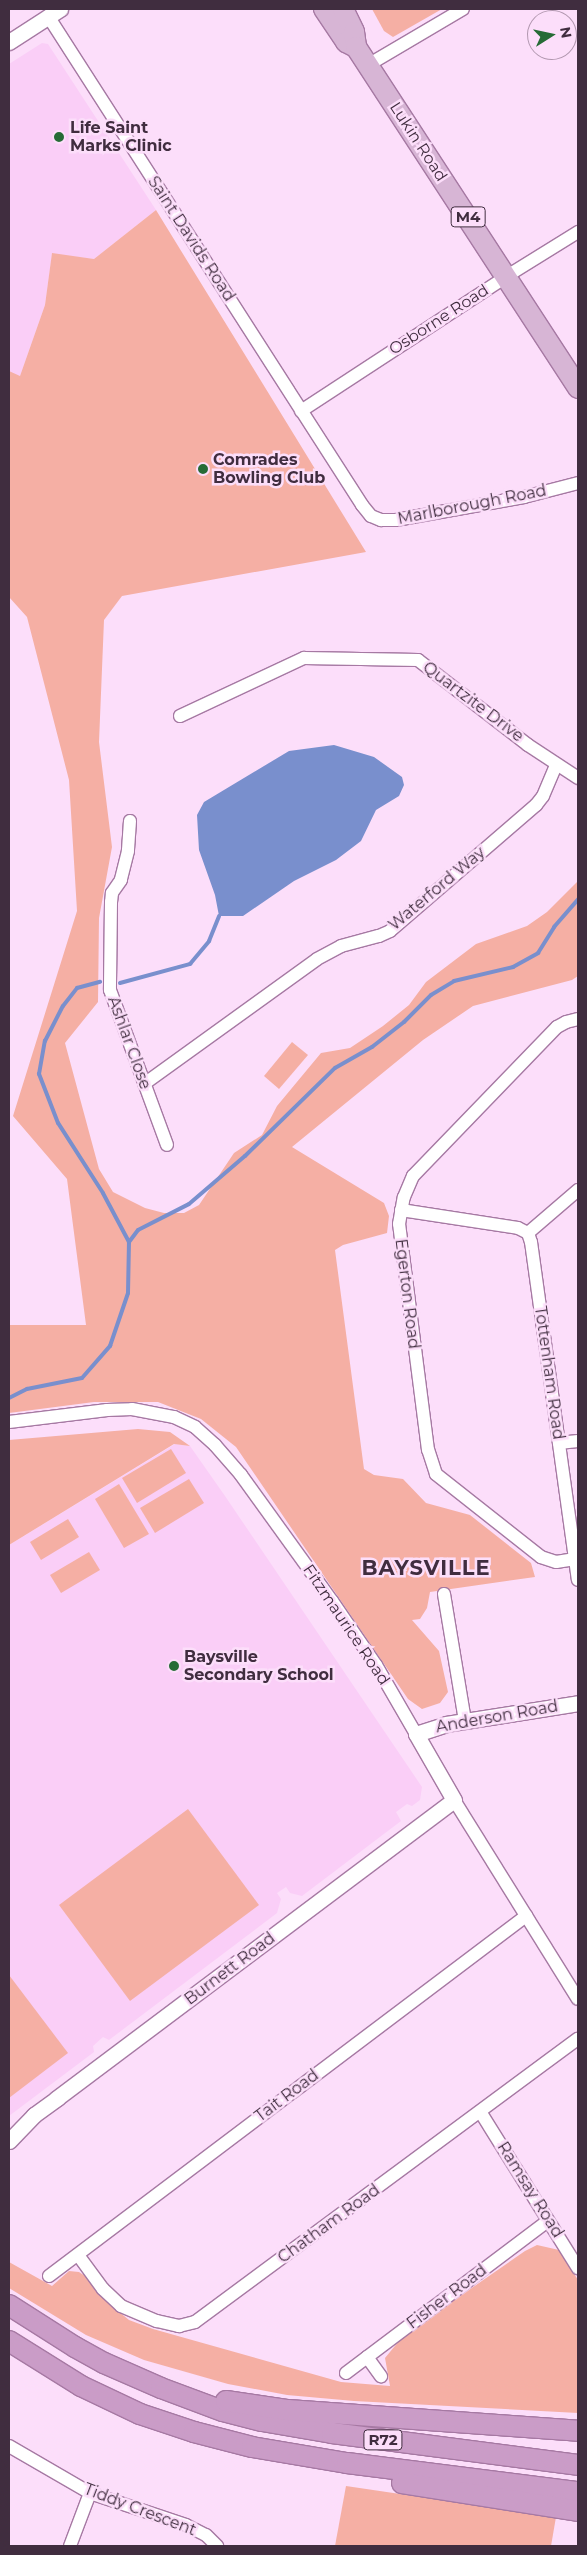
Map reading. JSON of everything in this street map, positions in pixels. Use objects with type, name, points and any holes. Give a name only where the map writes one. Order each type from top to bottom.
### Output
[{"type":"highway","name":"R72","points":[[9,2305],[104,2363],[161,2388],[223,2411],[294,2427],[578,2465]]},
{"type":"highway","name":"R72","points":[[9,2341],[81,2386],[140,2414],[194,2432],[252,2447],[347,2463],[578,2492]]},
{"type":"highway","points":[[192,2398],[223,2400],[288,2410],[578,2430]]},
{"type":"highway","points":[[347,2463],[372,2478],[578,2510]]},
{"type":"main road","name":"Lukin Road","points":[[324,9],[346,42],[356,47]]},
{"type":"main road","name":"Lukin Road","points":[[342,9],[354,32],[356,47],[507,276],[578,388]]},
{"type":"street","points":[[368,65],[463,9]]},
{"type":"street","points":[[9,42],[54,12]]},
{"type":"street","name":"Saint Davids Road","points":[[54,12],[301,411]]},
{"type":"street","name":"Osborne Road","points":[[301,411],[507,276],[578,232]]},
{"type":"street","name":"Marlborough Road","points":[[301,411],[362,505],[371,516],[381,520],[396,520],[578,484]]},
{"type":"street","name":"Quartzite Drive","points":[[180,716],[304,658],[418,660],[559,767],[578,778]]},
{"type":"street","points":[[559,767],[578,770]]},
{"type":"street","name":"Waterford Way","points":[[144,1084],[317,959],[341,946],[379,936],[390,931],[536,805],[559,767]]},
{"type":"street","name":"Ashlar Close","points":[[130,821],[128,851],[120,880],[112,892],[110,990],[167,1145]]},
{"type":"street","name":"Egerton Road","points":[[575,1559],[556,1562],[541,1556],[436,1474],[428,1450],[398,1224],[406,1192],[413,1176],[557,1027],[578,1019]]},
{"type":"street","points":[[401,1210],[518,1228],[528,1233],[578,1190]]},
{"type":"street","name":"Tottenham Road","points":[[528,1233],[531,1242],[578,1580]]},
{"type":"street","name":"Fitzmaurice Road","points":[[9,1422],[107,1410],[132,1410],[174,1417],[195,1427],[215,1445],[242,1475],[376,1665],[454,1800],[578,1999]]},
{"type":"street","points":[[559,1443],[578,1441]]},
{"type":"street","points":[[444,1594],[465,1721]]},
{"type":"street","name":"Anderson Road","points":[[416,1734],[430,1728],[465,1721],[578,1703]]},
{"type":"street","name":"Burnett Road","points":[[9,2141],[34,2116],[57,2098],[454,1800]]},
{"type":"street","name":"Tait Road","points":[[48,2276],[526,1916]]},
{"type":"street","name":"Chatham Road","points":[[78,2254],[103,2289],[121,2306],[157,2321],[179,2326],[195,2322],[578,2039]]},
{"type":"street","name":"Ramsay Road","points":[[481,2112],[578,2268]]},
{"type":"street","name":"Fisher Road","points":[[346,2373],[548,2221]]},
{"type":"street","points":[[367,2357],[382,2376]]},
{"type":"street","name":"Tiddy Crescent","points":[[9,2446],[90,2493],[186,2525],[206,2535],[217,2546]]},
{"type":"street","points":[[70,2546],[90,2493]]},
{"type":"shaded area","points":[[372,9],[442,9],[393,37],[384,31]]},
{"type":"shaded area","name":"Life Saint Marks Clinic","points":[[42,43],[48,44],[156,210],[94,259],[52,254],[45,305],[20,376],[11,374],[9,370],[9,64]]},
{"type":"shaded area","points":[[156,210],[366,552],[122,596],[104,620],[99,742],[112,847],[99,918],[98,1002],[65,1043],[99,1169],[113,1192],[145,1208],[164,1213],[184,1213],[199,1205],[234,1153],[262,1135],[277,1106],[321,1053],[350,1048],[383,1026],[409,1005],[426,982],[476,944],[527,926],[547,912],[578,881],[578,976],[572,980],[473,1006],[423,1040],[292,1147],[384,1203],[389,1216],[387,1233],[343,1245],[335,1250],[364,1469],[374,1475],[403,1479],[426,1503],[470,1515],[531,1563],[535,1577],[430,1592],[427,1608],[420,1619],[412,1620],[439,1651],[448,1692],[440,1703],[422,1709],[408,1699],[236,1447],[201,1419],[158,1402],[94,1402],[9,1413],[9,1325],[86,1325],[67,1179],[13,1116],[77,911],[69,780],[27,617],[9,597],[9,371],[20,376],[45,305],[52,253],[94,259]]},
{"type":"shaded area","points":[[292,1042],[308,1055],[279,1089],[264,1076]]},
{"type":"shaded area","points":[[138,1429],[170,1432],[190,1446],[174,1444],[9,1545],[9,1440]]},
{"type":"shaded area","name":"Baysville Secondary School","points":[[175,1444],[190,1446],[225,1496],[422,1787],[420,1800],[412,1806],[407,1804],[396,1812],[401,1821],[302,1896],[290,1893],[286,1887],[277,1893],[281,1899],[277,1913],[109,2040],[103,2037],[93,2046],[94,2052],[9,2116],[9,1545]]},
{"type":"shaded area","points":[[171,1449],[186,1473],[137,1503],[122,1478]]},
{"type":"shaded area","points":[[189,1479],[204,1503],[155,1533],[140,1508]]},
{"type":"shaded area","points":[[119,1484],[149,1534],[124,1548],[95,1499]]},
{"type":"shaded area","points":[[68,1519],[79,1537],[41,1560],[30,1542]]},
{"type":"shaded area","points":[[89,1552],[100,1570],[61,1593],[50,1575]]},
{"type":"shaded area","points":[[188,1809],[259,1905],[130,2001],[59,1905]]},
{"type":"shaded area","points":[[9,1975],[68,2053],[9,2098]]},
{"type":"shaded area","points":[[537,2245],[559,2250],[578,2280],[578,2413],[354,2401],[287,2395],[228,2384],[144,2360],[86,2335],[9,2288],[9,2262],[52,2286],[69,2271],[79,2272],[88,2278],[107,2302],[129,2320],[153,2329],[341,2382],[390,2386],[385,2358],[404,2335],[525,2251]]},
{"type":"shaded area","points":[[346,2486],[556,2517],[551,2546],[335,2546]]},
{"type":"water","points":[[334,745],[374,757],[402,777],[404,785],[399,796],[376,810],[361,841],[336,860],[294,881],[243,916],[219,916],[215,895],[199,850],[197,815],[204,802],[289,751]]},
{"type":"waterway","points":[[129,1242],[138,1230],[189,1204],[245,1156],[335,1068],[372,1047],[404,1022],[431,995],[454,981],[513,967],[538,953],[554,927],[578,899]]},
{"type":"waterway","points":[[120,983],[190,964],[209,941],[219,916]]},
{"type":"waterway","points":[[9,1398],[27,1389],[82,1378],[110,1346],[128,1293],[129,1242],[103,1193],[58,1123],[39,1074],[45,1041],[63,1006],[77,988],[100,982]]},
{"type":"place","name":"Life Saint Marks Clinic","points":[[59,137]]},
{"type":"place","name":"Comrades Bowling Club","points":[[203,469]]},
{"type":"place","name":"Baysville Secondary School","points":[[174,1666]]},
{"type":"district","name":"BAYSVILLE","points":[[426,1568]]}]
